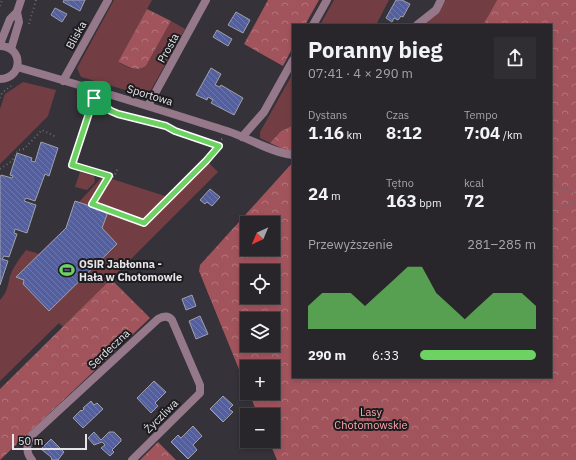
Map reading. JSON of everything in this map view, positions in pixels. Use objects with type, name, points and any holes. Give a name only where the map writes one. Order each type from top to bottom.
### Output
[{"type":"street","points":[[11,49],[18,22],[17,12],[21,0]]},
{"type":"street","name":"Bliska","points":[[64,81],[108,0]]},
{"type":"street","name":"Prosta","points":[[148,106],[206,0]]},
{"type":"street","points":[[314,24],[327,0]]},
{"type":"street","points":[[418,24],[436,10],[441,0]]},
{"type":"street","points":[[1,80],[13,74],[17,67],[16,56],[11,49],[0,45],[10,19],[17,12]]},
{"type":"street","points":[[242,137],[264,112],[292,62]]},
{"type":"street","name":"Sportowa","points":[[17,67],[148,106],[242,137],[274,150],[292,155]]},
{"type":"street","name":"Serdeczna","points":[[32,460],[27,449],[28,440],[31,436],[158,319],[166,316],[172,320],[200,385]]},
{"type":"street","name":"Życzliwa","points":[[132,460],[200,393],[200,385]]},
{"type":"path","points":[[0,6],[2,0]]},
{"type":"path","points":[[552,33],[567,38],[576,43]]},
{"type":"path","points":[[89,95],[111,111],[118,114],[166,126],[175,131],[219,146]]},
{"type":"path","points":[[94,98],[72,165],[114,178],[118,167]]},
{"type":"path","points":[[166,126],[169,113]]},
{"type":"path","points":[[0,169],[12,161],[18,150],[24,149],[42,130],[56,137]]},
{"type":"path","points":[[109,176],[92,204],[144,223],[206,161],[219,146],[222,139],[227,140]]},
{"type":"path","points":[[552,183],[576,193]]},
{"type":"path","points":[[552,210],[576,202]]},
{"type":"shaded area","points":[[114,0],[152,0],[118,62],[128,67],[139,69],[146,66],[171,21],[185,29],[151,90],[139,94],[81,77],[77,68]]},
{"type":"shaded area","points":[[334,0],[389,0],[377,24],[321,24]]},
{"type":"shaded area","points":[[446,0],[497,0],[484,24],[423,24],[436,14]]},
{"type":"shaded area","points":[[292,75],[292,126],[280,132],[270,143],[260,138],[260,132]]},
{"type":"shaded area","points":[[23,82],[56,90],[48,116],[0,164],[0,109],[5,94]]},
{"type":"shaded area","name":"OSiR Jabłonna - Hała w Chotomowie","points":[[205,159],[218,172],[63,327],[59,323],[0,381],[0,300],[6,292],[13,269],[26,250],[39,254],[66,228],[75,201],[79,202],[103,176],[168,197]]},
{"type":"shaded area","points":[[80,172],[94,176],[95,182],[87,190],[75,187]]},
{"type":"green space","points":[[268,0],[319,0],[306,24],[292,24],[292,49],[283,66],[244,44]]},
{"type":"green space","name":"Lasy Chotomowskie","points":[[497,0],[576,0],[576,460],[277,460],[272,448],[280,448],[280,408],[255,408],[252,400],[280,400],[280,360],[240,360],[240,372],[199,271],[200,265],[240,221],[240,256],[280,256],[280,216],[244,216],[292,163],[292,378],[552,378],[552,24],[484,24]]},
{"type":"green space","points":[[147,9],[171,21],[146,66],[135,69],[118,62]]},
{"type":"green space","points":[[292,126],[292,151],[288,151],[270,143],[280,132]]},
{"type":"green space","points":[[111,279],[150,318],[0,460],[0,389]]},
{"type":"green space","points":[[158,442],[176,460],[140,460]]},
{"type":"building","points":[[64,0],[85,0],[80,11],[63,2]]},
{"type":"building","points":[[396,0],[402,0],[410,4],[403,17],[401,16],[398,20],[394,18],[392,22],[386,18]]},
{"type":"building","points":[[55,8],[67,14],[62,22],[51,15]]},
{"type":"building","points":[[236,12],[250,20],[243,33],[228,25]]},
{"type":"building","points":[[217,30],[232,39],[228,46],[213,37]]},
{"type":"building","points":[[211,68],[221,74],[215,85],[220,87],[221,85],[243,98],[234,115],[211,103],[213,100],[208,97],[207,100],[196,95]]},
{"type":"building","points":[[41,142],[58,148],[49,176],[45,174],[35,201],[26,198],[24,201],[36,205],[27,233],[15,229],[14,233],[17,234],[9,257],[4,256],[2,259],[8,261],[0,285],[0,177],[1,175],[12,178],[13,176],[10,175],[17,153],[32,158],[31,161],[35,162]]},
{"type":"building","points":[[210,189],[220,197],[212,206],[207,202],[205,204],[200,200]]},
{"type":"building","points":[[75,201],[108,212],[102,228],[117,244],[49,311],[23,284],[24,280],[16,277],[66,228]]},
{"type":"building","points":[[192,295],[196,306],[186,310],[182,299]]},
{"type":"building","points":[[200,316],[208,334],[196,339],[189,321]]},
{"type":"building","points":[[154,381],[166,392],[155,403],[158,406],[151,413],[137,398]]},
{"type":"building","points":[[223,396],[233,405],[229,409],[233,412],[223,422],[210,409]]},
{"type":"building","points":[[91,401],[94,405],[97,403],[103,409],[83,428],[73,418]]},
{"type":"building","points":[[193,426],[202,436],[193,445],[197,450],[188,459],[171,442],[178,435],[181,438]]},
{"type":"building","points":[[94,432],[101,440],[109,432],[114,432],[121,439],[121,441],[112,450],[114,452],[110,456],[101,448],[105,445],[102,442],[94,445],[88,438]]},
{"type":"building","points":[[51,439],[64,452],[58,460],[52,460],[51,457],[41,449]]},
{"type":"place","name":"OSiR Jabłonna - Hała w Chotomowie","points":[[67,270]]},
{"type":"route","points":[[94,98],[111,111],[118,114],[166,126],[175,131],[219,146],[144,223],[92,204],[109,176],[72,165],[94,98]]}]
